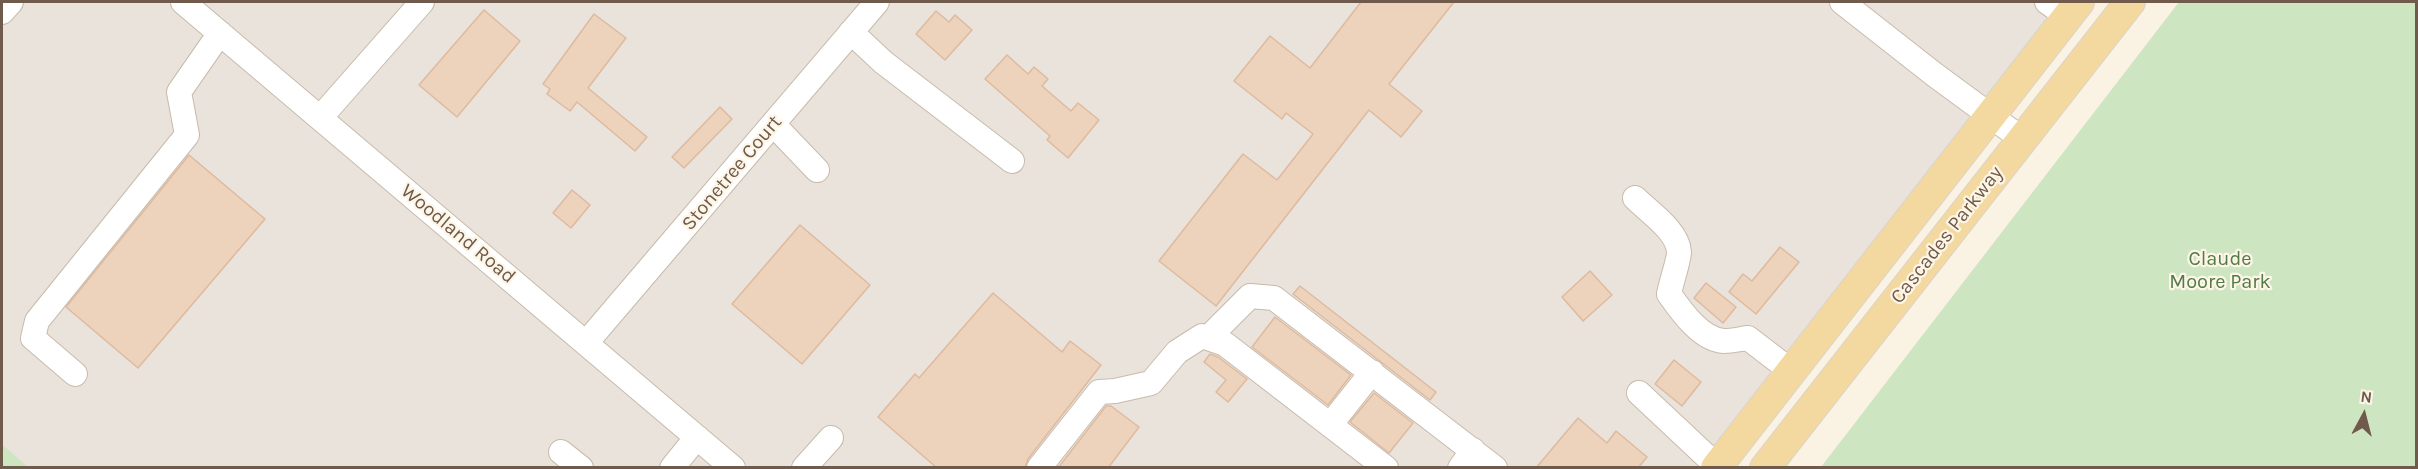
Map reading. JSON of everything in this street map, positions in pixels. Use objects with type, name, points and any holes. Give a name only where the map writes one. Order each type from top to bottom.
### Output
[{"type":"main road","name":"Cascades Parkway","points":[[1765,468],[2130,2]]},
{"type":"main road","name":"Cascades Parkway","points":[[1718,467],[1990,116],[2065,6]]},
{"type":"street","points":[[2,12],[10,2]]},
{"type":"street","name":"Woodland Road","points":[[183,2],[733,468]]},
{"type":"street","points":[[320,118],[422,2]]},
{"type":"street","name":"Stonetree Court","points":[[586,343],[877,2]]},
{"type":"street","points":[[1842,2],[2022,139]]},
{"type":"street","points":[[851,32],[883,62],[1012,160]]},
{"type":"street","points":[[75,374],[33,338],[37,321],[187,135],[179,92],[220,33]]},
{"type":"street","points":[[773,124],[817,170]]},
{"type":"street","points":[[1635,198],[1676,238],[1679,254],[1671,277],[1669,294],[1683,313],[1707,335],[1722,341],[1748,338],[1791,371]]},
{"type":"street","points":[[1209,337],[1250,296],[1274,298],[1372,372],[1466,459],[1495,468]]},
{"type":"street","points":[[1039,468],[1099,392],[1115,391],[1151,382],[1177,352],[1197,338],[1209,337],[1225,344],[1386,468]]},
{"type":"street","points":[[1330,425],[1372,372]]},
{"type":"street","points":[[1639,393],[1718,467]]},
{"type":"street","points":[[672,468],[697,437]]},
{"type":"street","points":[[804,468],[831,438]]},
{"type":"street","points":[[561,452],[581,468]]},
{"type":"path","points":[[2412,468],[2416,464]]},
{"type":"shaded area","points":[[2,2],[2079,2],[1716,467],[28,468],[2,444]]},
{"type":"green space","name":"Claude Moore Park","points":[[2179,2],[2416,2],[2416,467],[1821,467]]},
{"type":"green space","points":[[2,444],[28,467],[2,467]]},
{"type":"building","points":[[1361,2],[1454,2],[1389,84],[1422,111],[1401,137],[1369,110],[1216,306],[1159,261],[1243,154],[1277,180],[1313,134],[1286,113],[1282,119],[1234,81],[1270,36],[1310,68]]},
{"type":"building","points":[[484,10],[520,41],[457,117],[419,85]]},
{"type":"building","points":[[936,11],[949,22],[955,15],[972,30],[945,60],[916,34]]},
{"type":"building","points":[[594,14],[626,38],[588,88],[647,137],[635,151],[577,102],[570,111],[547,94],[550,89],[543,84]]},
{"type":"building","points":[[1007,55],[1028,74],[1034,67],[1048,79],[1042,86],[1071,111],[1078,103],[1099,120],[1068,158],[1047,140],[1050,136],[985,79]]},
{"type":"building","points":[[720,107],[732,119],[684,168],[672,157]]},
{"type":"building","points":[[189,155],[265,219],[138,368],[66,307]]},
{"type":"building","points":[[572,190],[590,205],[571,228],[553,213]]},
{"type":"building","points":[[800,225],[870,285],[802,364],[732,304]]},
{"type":"building","points":[[1780,247],[1799,262],[1756,314],[1729,292],[1743,274],[1752,281]]},
{"type":"building","points":[[1590,271],[1612,295],[1583,321],[1562,297]]},
{"type":"building","points":[[1706,283],[1736,307],[1723,323],[1694,298]]},
{"type":"building","points":[[1300,286],[1436,392],[1430,400],[1293,294]]},
{"type":"building","points":[[993,293],[1062,352],[1070,341],[1101,365],[1028,459],[1025,468],[937,468],[878,417],[915,374],[919,378]]},
{"type":"building","points":[[1275,317],[1351,375],[1328,405],[1252,347]]},
{"type":"building","points":[[1210,354],[1218,357],[1247,379],[1228,402],[1216,392],[1226,380],[1204,362]]},
{"type":"building","points":[[1674,360],[1701,382],[1682,406],[1655,384]]},
{"type":"building","points":[[1374,393],[1413,423],[1389,453],[1350,422]]},
{"type":"building","points":[[1106,406],[1111,406],[1139,427],[1108,468],[1058,468]]},
{"type":"building","points":[[1578,418],[1607,443],[1616,431],[1647,457],[1638,468],[1536,468]]}]
